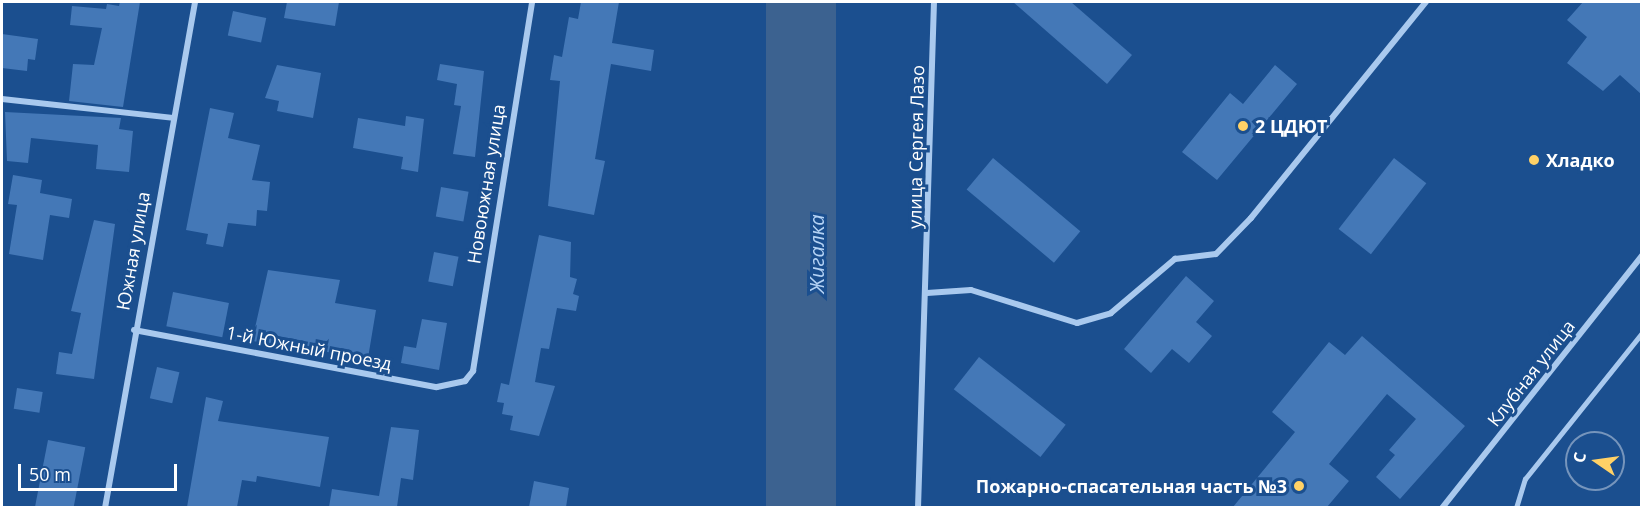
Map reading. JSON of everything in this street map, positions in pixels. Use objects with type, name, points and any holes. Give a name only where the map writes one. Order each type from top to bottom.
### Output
[{"type":"street","name":"Южная улица","points":[[105,507],[134,330],[195,2]]},
{"type":"street","name":"Новоюжная улица","points":[[473,371],[532,2]]},
{"type":"street","name":"улица Сергея Лазо","points":[[918,507],[927,293],[934,2]]},
{"type":"street","points":[[927,293],[971,290],[1077,323],[1111,313],[1175,259],[1216,254],[1426,2]]},
{"type":"street","points":[[2,99],[173,118]]},
{"type":"street","name":"Клубная улица","points":[[1442,507],[1641,256]]},
{"type":"street","name":"1-й Южный проезд","points":[[134,330],[437,387],[457,385],[473,371]]},
{"type":"lane","points":[[1516,507],[1525,479],[1641,333]]},
{"type":"water","name":"Жигалка","points":[[766,2],[836,2],[836,507],[766,507]]},
{"type":"building","points":[[120,2],[140,2],[123,107],[69,101],[73,64],[94,65],[102,28],[70,25],[72,6],[106,9],[107,4],[119,6]]},
{"type":"building","points":[[287,2],[339,2],[335,26],[284,18]]},
{"type":"building","points":[[581,2],[619,2],[612,43],[654,50],[651,71],[611,64],[595,159],[605,161],[594,215],[548,206],[560,81],[550,80],[554,55],[562,57],[569,17],[578,19]]},
{"type":"building","points":[[1013,2],[1071,2],[1132,55],[1107,84]]},
{"type":"building","points":[[1583,2],[1641,2],[1641,94],[1620,75],[1603,91],[1567,63],[1587,37],[1567,20]]},
{"type":"building","points":[[233,11],[266,18],[261,43],[228,35]]},
{"type":"building","points":[[2,34],[38,39],[35,60],[28,59],[27,71],[2,68]]},
{"type":"building","points":[[440,64],[484,71],[475,157],[453,154],[461,106],[454,105],[457,84],[437,80]]},
{"type":"building","points":[[277,65],[321,73],[313,118],[277,111],[279,101],[265,98]]},
{"type":"building","name":"2 ЦДЮТ","points":[[1275,65],[1297,84],[1217,180],[1182,152],[1230,93],[1243,104]]},
{"type":"building","points":[[210,108],[234,113],[228,138],[260,145],[252,180],[270,182],[267,211],[257,210],[256,226],[228,223],[223,247],[206,244],[208,234],[186,230]]},
{"type":"building","points":[[5,112],[121,118],[119,129],[133,131],[129,172],[96,169],[98,145],[31,138],[28,163],[7,161]]},
{"type":"building","points":[[406,116],[424,119],[418,172],[401,169],[403,157],[353,148],[358,118],[405,126]]},
{"type":"building","points":[[993,158],[1080,231],[1054,263],[967,189]]},
{"type":"building","points":[[1394,158],[1426,183],[1371,254],[1339,229]]},
{"type":"building","points":[[13,175],[42,180],[40,193],[72,199],[69,218],[50,215],[43,260],[9,254],[17,205],[8,204]]},
{"type":"building","points":[[441,187],[469,192],[463,221],[436,217]]},
{"type":"building","points":[[94,220],[115,224],[94,379],[56,374],[59,352],[72,354],[81,313],[71,311]]},
{"type":"building","points":[[539,235],[571,242],[570,277],[577,279],[573,294],[579,296],[576,311],[557,308],[549,349],[541,348],[535,382],[555,386],[539,436],[510,430],[513,416],[502,414],[504,403],[497,402],[501,383],[509,385]]},
{"type":"building","points":[[434,252],[459,257],[453,286],[428,281]]},
{"type":"building","points":[[268,270],[340,280],[335,303],[376,310],[368,358],[252,341]]},
{"type":"building","points":[[1186,276],[1214,301],[1196,322],[1212,336],[1189,363],[1172,349],[1151,373],[1124,349]]},
{"type":"building","points":[[173,292],[229,303],[222,337],[166,326]]},
{"type":"building","points":[[422,319],[447,323],[439,370],[401,363],[404,346],[416,348]]},
{"type":"building","points":[[1362,336],[1465,426],[1400,499],[1376,477],[1395,455],[1389,450],[1416,419],[1387,394],[1329,464],[1349,481],[1327,507],[1233,507],[1295,432],[1272,412],[1329,342],[1345,355]]},
{"type":"building","points":[[979,357],[1066,425],[1040,457],[954,389]]},
{"type":"building","points":[[157,367],[179,372],[172,403],[150,398]]},
{"type":"building","points":[[17,388],[43,392],[39,413],[14,409]]},
{"type":"building","points":[[206,397],[223,401],[218,421],[329,437],[320,487],[257,476],[256,482],[242,480],[237,507],[187,507]]},
{"type":"building","points":[[391,427],[419,430],[413,480],[401,478],[397,507],[329,507],[332,489],[379,496]]},
{"type":"building","points":[[48,440],[85,447],[73,508],[35,507]]},
{"type":"building","points":[[534,481],[569,488],[566,507],[529,507]]},
{"type":"place","name":"2 ЦДЮТ","points":[[1243,126]]},
{"type":"place","name":"Хладко","points":[[1534,160]]},
{"type":"place","name":"Пожарно-спасательная часть №3","points":[[1299,486]]}]
